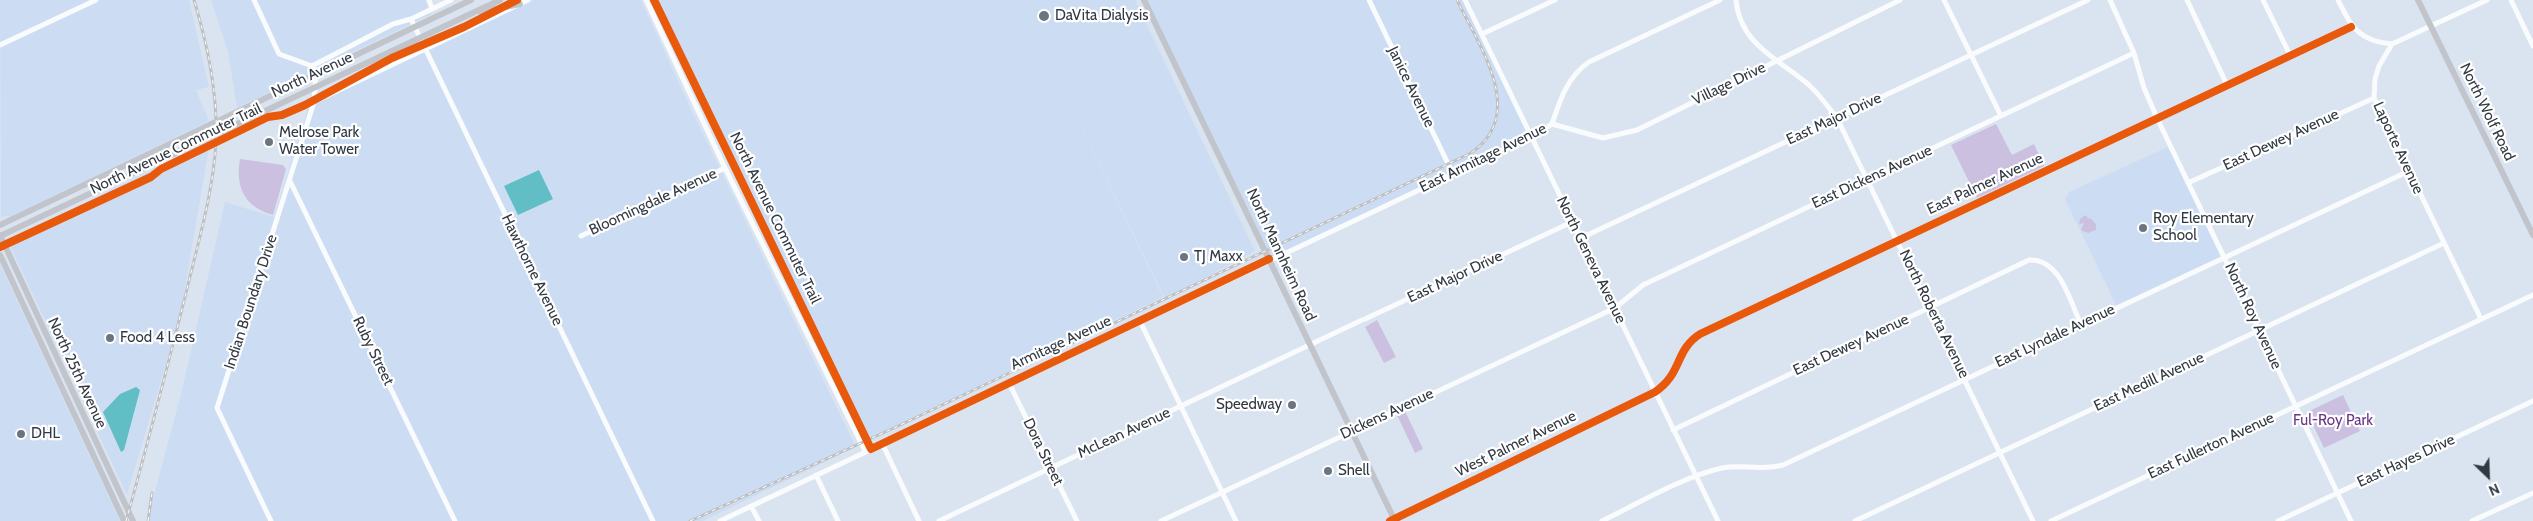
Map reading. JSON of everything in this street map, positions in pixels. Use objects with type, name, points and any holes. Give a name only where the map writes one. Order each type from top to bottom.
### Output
[{"type":"main road","name":"North Avenue","points":[[0,225],[415,27],[463,2],[471,0]]},
{"type":"main road","name":"North Avenue","points":[[0,236],[500,0]]},
{"type":"main road","name":"North Mannheim Road","points":[[1144,0],[1393,520]]},
{"type":"main road","name":"North Wolf Road","points":[[2418,0],[2533,235]]},
{"type":"main road","points":[[465,16],[520,4]]},
{"type":"main road","points":[[95,179],[100,190]]},
{"type":"main road","points":[[57,197],[62,207]]},
{"type":"main road","name":"North 25th Avenue","points":[[0,236],[133,521]]},
{"type":"main road","name":"North 25th Avenue","points":[[0,255],[124,521]]},
{"type":"street","points":[[0,45],[96,0]]},
{"type":"street","points":[[254,0],[279,54],[312,66],[316,74]]},
{"type":"street","points":[[429,0],[432,9]]},
{"type":"street","name":"North Avenue","points":[[312,66],[335,52],[393,24],[411,19],[451,0]]},
{"type":"street","name":"North Avenue","points":[[314,102],[528,0]]},
{"type":"street","points":[[646,0],[725,168],[865,451]]},
{"type":"street","name":"Janice Avenue","points":[[1369,0],[1453,174]]},
{"type":"street","name":"North Geneva Avenue","points":[[1465,0],[1718,521]]},
{"type":"street","points":[[1482,34],[1555,0]]},
{"type":"street","name":"East Armitage Avenue","points":[[1269,259],[1453,174],[1552,124],[1563,93],[1576,71],[1589,62],[1720,0]]},
{"type":"street","name":"North Roberta Avenue","points":[[1736,0],[1744,30],[1762,50],[1810,86],[1837,118],[1868,178],[2033,521]]},
{"type":"street","name":"Village Drive","points":[[1552,124],[1590,136],[1603,138],[1637,130],[1900,0]]},
{"type":"street","points":[[1944,0],[2001,116]]},
{"type":"street","name":"East Major Drive","points":[[1581,238],[2088,0]]},
{"type":"street","name":"North Roy Avenue","points":[[2110,0],[2134,53],[2144,88],[2157,118],[2351,521]]},
{"type":"street","points":[[2186,0],[2227,85]]},
{"type":"street","points":[[2263,0],[2290,55]]},
{"type":"street","points":[[2338,0],[2351,27],[2369,39],[2392,44],[2487,0]]},
{"type":"street","points":[[2511,0],[2533,46]]},
{"type":"street","name":"Hawthorne Avenue","points":[[411,19],[653,521]]},
{"type":"street","name":"East Palmer Avenue","points":[[1655,392],[1667,384],[1674,374],[1689,341],[1700,334],[2351,27]]},
{"type":"street","name":"Laporte Avenue","points":[[2392,44],[2379,66],[2375,79],[2374,98],[2481,318]]},
{"type":"street","name":"East Dickens Avenue","points":[[1614,308],[1642,285],[2134,53]]},
{"type":"street","name":"Indian Boundary Drive","points":[[271,521],[217,408],[314,102],[316,74]]},
{"type":"street","name":"East Dewey Avenue","points":[[2188,183],[2374,98]]},
{"type":"street","name":"Bloomingdale Avenue","points":[[582,236],[725,168]]},
{"type":"street","name":"East Lyndale Avenue","points":[[1602,521],[1696,477],[1725,468],[1769,469],[1782,466],[2409,170]]},
{"type":"street","name":"Ruby Street","points":[[290,181],[455,521]]},
{"type":"street","name":"East Major Drive","points":[[1310,345],[1572,222]]},
{"type":"street","name":"East Medill Avenue","points":[[1855,521],[2444,243]]},
{"type":"street","name":"Armitage Avenue","points":[[720,521],[1269,259]]},
{"type":"street","name":"East Dewey Avenue","points":[[1673,430],[2023,262],[2042,260],[2055,270],[2082,324]]},
{"type":"street","name":"East Fullerton Avenue","points":[[2051,521],[2533,295]]},
{"type":"street","name":"Dickens Avenue","points":[[1161,521],[1614,308]]},
{"type":"street","points":[[1140,321],[1236,521]]},
{"type":"street","name":"McLean Avenue","points":[[938,521],[1310,345]]},
{"type":"street","name":"Dora Street","points":[[1010,383],[1077,521]]},
{"type":"street","name":"West Palmer Avenue","points":[[1393,520],[1655,392]]},
{"type":"street","name":"East Hayes Drive","points":[[2278,521],[2533,401]]},
{"type":"street","points":[[882,443],[919,521]]},
{"type":"street","points":[[816,475],[838,521]]},
{"type":"street","points":[[2472,521],[2533,493]]},
{"type":"street","points":[[752,506],[759,521]]},
{"type":"shaded area","points":[[0,0],[189,0],[209,87],[196,90],[209,121],[12,216],[1,217]]},
{"type":"shaded area","points":[[211,0],[425,0],[432,14],[237,108],[228,52]]},
{"type":"shaded area","points":[[534,0],[641,0],[691,109],[856,447],[703,521],[147,521],[181,394],[225,202],[274,217],[310,102],[432,49]]},
{"type":"shaded area","points":[[657,0],[1135,0],[1255,251],[1165,299],[1050,62],[1163,297],[868,439]]},
{"type":"shaded area","points":[[1144,0],[1465,0],[1531,137],[1269,259]]},
{"type":"shaded area","points":[[210,142],[180,317],[127,495],[11,248],[16,236]]},
{"type":"shaded area","name":"Roy Elementary School","points":[[2168,147],[2221,257],[2116,305],[2065,199],[2069,192]]},
{"type":"shaded area","points":[[0,264],[1,266],[120,521],[0,521]]},
{"type":"green space","points":[[1996,124],[2012,155],[2034,144],[2044,166],[1977,198],[1951,145]]},
{"type":"green space","points":[[240,159],[283,165],[286,169],[273,215],[255,207],[244,195],[239,179]]},
{"type":"green space","points":[[2086,215],[2088,219],[2090,218],[2096,224],[2096,230],[2088,233],[2081,230],[2084,223],[2079,224],[2080,219]]},
{"type":"green space","points":[[1377,320],[1396,357],[1384,363],[1365,327]]},
{"type":"green space","name":"Ful-Roy Park","points":[[2343,395],[2360,431],[2324,448],[2307,412]]},
{"type":"green space","points":[[1404,409],[1423,449],[1415,453],[1396,413]]},
{"type":"water","points":[[539,170],[553,199],[518,215],[504,186]]},
{"type":"water","points":[[136,387],[140,390],[124,450],[121,452],[103,412],[120,394]]},
{"type":"railway","points":[[126,521],[199,240],[212,181],[216,142],[214,88],[208,52],[194,0]]},
{"type":"railway","points":[[690,521],[896,427],[1471,153],[1488,137],[1496,119],[1497,100],[1494,79],[1486,58],[1457,0]]},
{"type":"railway","points":[[148,521],[152,493]]},
{"type":"cycle path","name":"North Avenue Commuter Trail","points":[[0,247],[151,177],[161,169],[268,117],[282,115],[305,105],[392,58],[464,27],[517,0]]},
{"type":"cycle path","name":"North Avenue Commuter Trail","points":[[654,0],[871,449],[1269,259]]},
{"type":"cycle path","points":[[1390,521],[1655,392],[1664,385],[1675,370],[1686,348],[1700,334],[2351,27]]},
{"type":"place","name":"DaVita Dialysis","points":[[1044,16]]},
{"type":"place","name":"Melrose Park Water Tower","points":[[269,142]]},
{"type":"place","name":"Roy Elementary School","points":[[2143,228]]},
{"type":"place","name":"TJ Maxx","points":[[1184,257]]},
{"type":"place","name":"Food 4 Less","points":[[110,338]]},
{"type":"place","name":"Speedway","points":[[1292,405]]},
{"type":"place","name":"DHL","points":[[21,434]]},
{"type":"place","name":"Shell","points":[[1328,471]]}]
